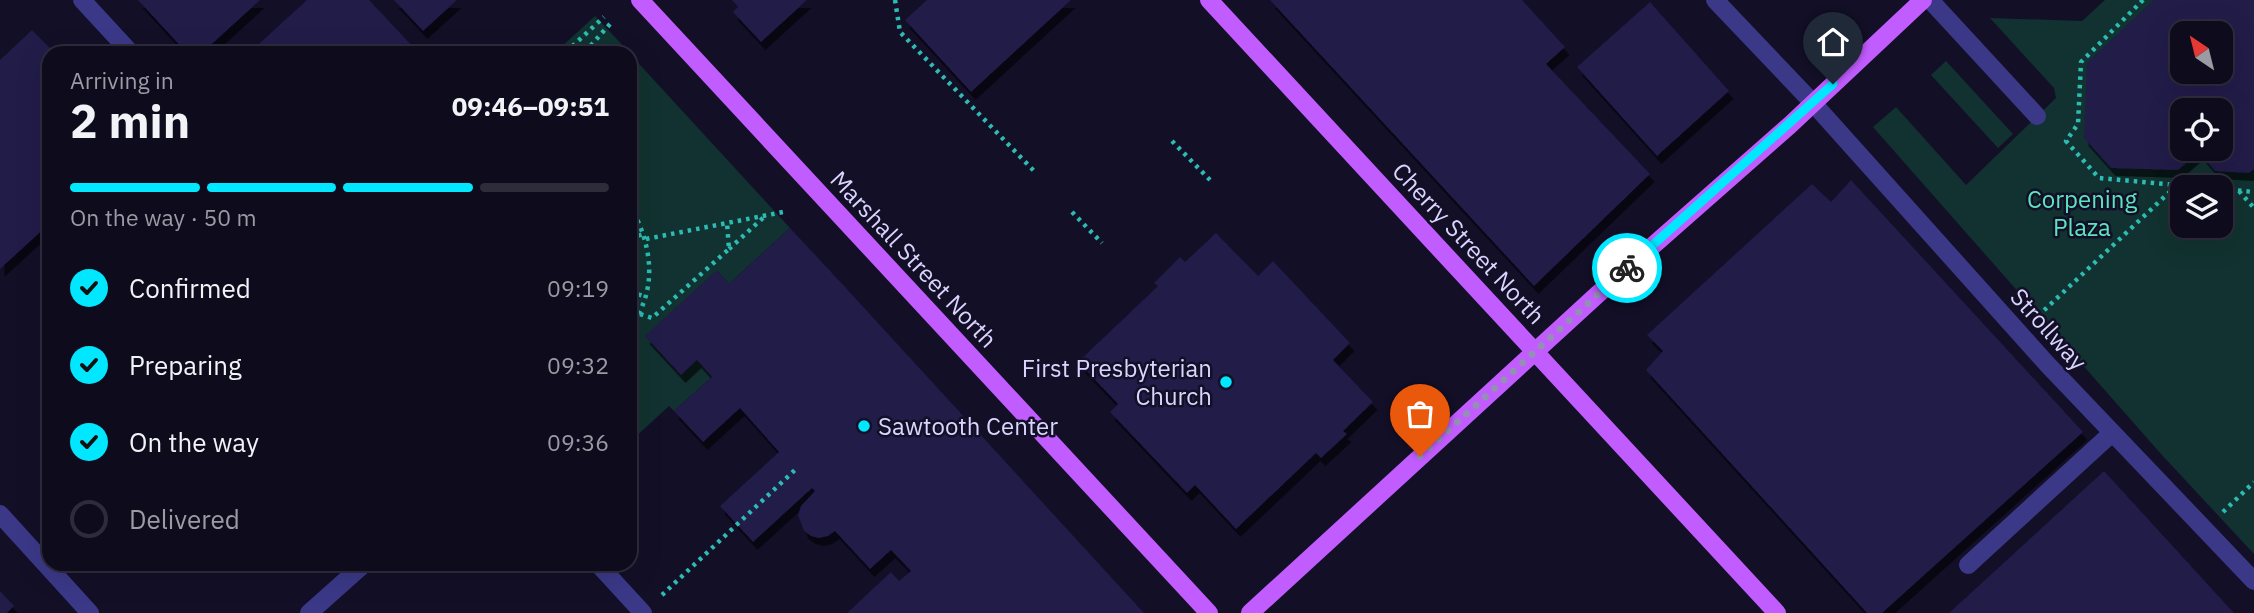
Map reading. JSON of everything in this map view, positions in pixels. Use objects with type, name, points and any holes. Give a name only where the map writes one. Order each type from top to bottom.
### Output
[{"type":"main road","name":"Marshall Street North","points":[[640,0],[1209,613]]},
{"type":"main road","name":"Cherry Street North","points":[[1209,0],[1777,613]]},
{"type":"main road","points":[[1250,613],[1923,0]]},
{"type":"street","points":[[82,0],[124,46]]},
{"type":"street","name":"Strollway","points":[[1715,0],[1813,103],[2020,334],[2254,581]]},
{"type":"street","points":[[1930,0],[2037,116]]},
{"type":"street","points":[[1968,565],[2112,433]]},
{"type":"street","points":[[0,514],[42,560]]},
{"type":"street","points":[[52,571],[90,613]]},
{"type":"street","points":[[309,613],[356,571]]},
{"type":"street","points":[[604,571],[643,613]]},
{"type":"path","points":[[895,0],[900,32],[1034,171]]},
{"type":"path","points":[[2143,0],[2081,62],[2078,124],[2066,141],[2099,178],[2170,184]]},
{"type":"path","points":[[573,46],[604,17]]},
{"type":"path","points":[[590,46],[610,24]]},
{"type":"path","points":[[1172,141],[1210,180]]},
{"type":"path","points":[[2233,190],[2254,192]]},
{"type":"path","points":[[2238,191],[2254,208]]},
{"type":"path","points":[[2020,334],[2170,192]]},
{"type":"path","points":[[637,237],[783,212]]},
{"type":"path","points":[[1072,212],[1102,243]]},
{"type":"path","points":[[640,314],[652,318],[766,215]]},
{"type":"path","points":[[637,219],[645,236],[650,269],[647,296],[637,318]]},
{"type":"path","points":[[727,223],[729,249]]},
{"type":"path","points":[[637,294],[647,296]]},
{"type":"path","points":[[643,613],[796,470]]},
{"type":"path","points":[[2205,530],[2254,482]]},
{"type":"green space","name":"Corpening Plaza","points":[[2105,0],[2254,0],[2254,554],[2161,454],[1873,127],[1896,107],[1966,185],[2056,98],[2054,88],[1990,18],[2082,21]]},
{"type":"green space","points":[[595,16],[623,46],[562,46]]},
{"type":"green space","points":[[1946,61],[2013,134],[1998,148],[1931,75]]},
{"type":"green space","points":[[637,62],[790,228],[729,284],[717,271],[681,375],[697,360],[712,377],[674,411],[669,406],[637,436]]},
{"type":"building","points":[[138,0],[260,0],[210,46],[180,46]]},
{"type":"building","points":[[307,0],[369,0],[412,46],[257,46]]},
{"type":"building","points":[[394,0],[457,0],[423,31]]},
{"type":"building","points":[[732,0],[807,0],[761,42],[733,12],[738,7]]},
{"type":"building","points":[[927,0],[1071,0],[971,92],[905,20]]},
{"type":"building","points":[[1270,0],[1522,0],[1565,47],[1546,64],[1650,174],[1534,286]]},
{"type":"building","points":[[2154,0],[2254,0],[2254,169],[2249,173],[2215,171],[2207,161],[2233,161],[2233,98],[2170,98],[2170,161],[2188,161],[2178,170],[2111,168],[2084,138],[2087,63]]},
{"type":"building","points":[[1650,2],[1729,91],[1657,156],[1577,67]]},
{"type":"building","points":[[32,30],[48,46],[42,46],[42,230],[0,269],[0,60]]},
{"type":"building","points":[[1851,180],[2083,432],[1882,613],[1867,613],[1646,370],[1663,351],[1647,335],[1812,184],[1831,202]]},
{"type":"building","name":"Sawtooth Center","points":[[790,228],[1144,613],[847,613],[891,572],[899,581],[911,571],[891,550],[870,569],[835,531],[819,538],[804,531],[798,515],[801,506],[815,491],[812,488],[753,542],[720,506],[779,452],[740,408],[703,442],[674,411],[712,377],[697,360],[681,375],[645,336],[717,270],[729,284]]},
{"type":"building","name":"First Presbyterian Church","points":[[1216,233],[1258,276],[1273,261],[1350,343],[1333,360],[1373,402],[1343,431],[1347,434],[1321,458],[1316,453],[1236,529],[1195,485],[1187,493],[1110,412],[1118,404],[1078,362],[1158,286],[1154,283],[1180,257],[1185,262]]},
{"type":"building","points":[[2104,471],[2234,613],[1949,613]]},
{"type":"building","points":[[0,591],[14,606],[7,613],[0,613]]},
{"type":"way so far","points":[[1420,456],[1627,268]]},
{"type":"place","name":"First Presbyterian Church","points":[[1226,382]]},
{"type":"place","name":"Sawtooth Center","points":[[864,426]]},
{"type":"route","points":[[1627,268],[1833,84]]}]
